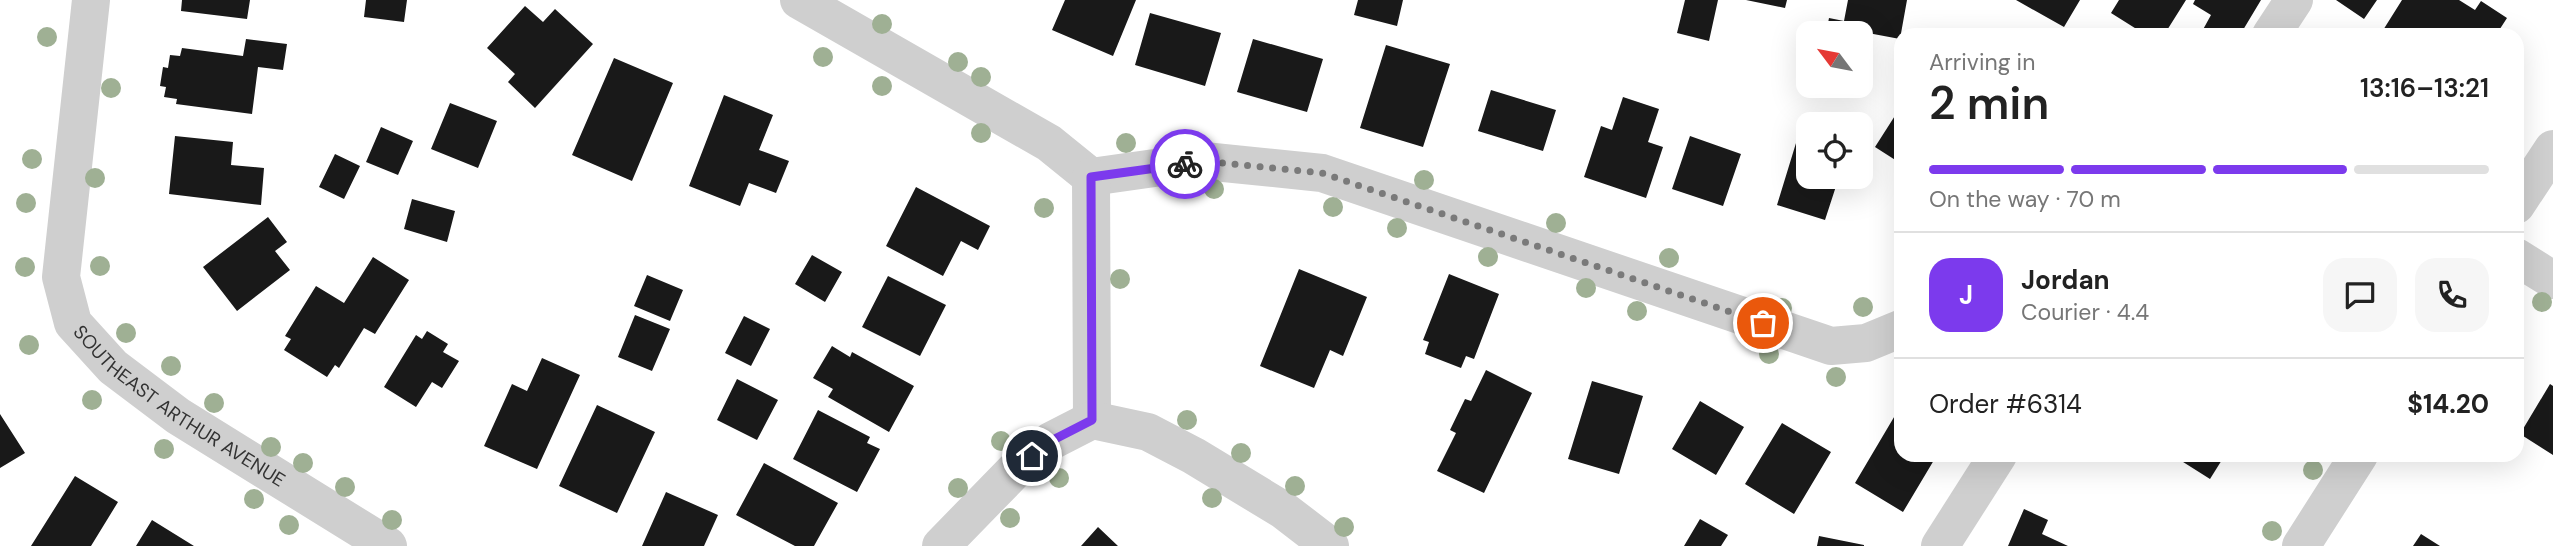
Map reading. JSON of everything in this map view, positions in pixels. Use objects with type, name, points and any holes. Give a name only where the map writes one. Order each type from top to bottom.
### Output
[{"type":"street","name":"SOUTHEAST ARTHUR AVENUE","points":[[91,0],[61,277],[73,323],[113,367],[178,416],[387,546]]},
{"type":"street","points":[[799,0],[1049,143],[1091,177],[1204,161],[1322,173],[1831,346],[1866,343],[1894,331]]},
{"type":"street","points":[[2276,28],[2294,0]]},
{"type":"street","points":[[2524,193],[2553,149]]},
{"type":"street","points":[[1091,177],[1092,420]]},
{"type":"street","points":[[2524,262],[2553,280]]},
{"type":"street","points":[[941,546],[1014,471],[1051,441],[1092,420],[1148,432],[1194,456],[1283,510],[1330,546]]},
{"type":"street","points":[[1940,546],[1994,462]]},
{"type":"street","points":[[2301,546],[2355,462]]},
{"type":"building","points":[[182,0],[250,0],[247,19],[181,11]]},
{"type":"building","points":[[366,0],[407,0],[404,22],[364,17]]},
{"type":"building","points":[[1065,0],[1136,0],[1113,56],[1052,30]]},
{"type":"building","points":[[1358,0],[1403,0],[1397,26],[1354,15]]},
{"type":"building","points":[[1685,0],[1718,0],[1709,41],[1677,33]]},
{"type":"building","points":[[1746,0],[1787,0],[1785,8]]},
{"type":"building","points":[[1848,0],[1907,0],[1902,28],[1894,28],[1894,38],[1873,34],[1873,21],[1844,21]]},
{"type":"building","points":[[2016,0],[2080,0],[2064,27]]},
{"type":"building","points":[[2119,0],[2186,0],[2168,28],[2135,28],[2111,13]]},
{"type":"building","points":[[2195,0],[2261,0],[2244,28],[2204,28],[2211,15],[2193,4]]},
{"type":"building","points":[[2336,0],[2377,0],[2364,19]]},
{"type":"building","points":[[2402,0],[2459,0],[2475,10],[2481,1],[2507,18],[2501,28],[2384,28]]},
{"type":"building","points":[[525,6],[543,22],[555,9],[593,44],[535,108],[508,82],[515,74],[487,48]]},
{"type":"building","points":[[1150,13],[1221,33],[1205,86],[1135,65]]},
{"type":"building","points":[[246,39],[287,44],[283,70],[258,67],[252,114],[176,104],[177,99],[164,97],[166,87],[160,86],[163,67],[168,68],[170,55],[180,56],[182,48],[243,56]]},
{"type":"building","points":[[1253,39],[1323,59],[1307,112],[1237,92]]},
{"type":"building","points":[[1386,45],[1450,64],[1423,147],[1360,128]]},
{"type":"building","points":[[614,58],[673,83],[632,181],[572,155]]},
{"type":"building","points":[[1491,90],[1556,110],[1543,151],[1478,131]]},
{"type":"building","points":[[724,95],[773,115],[759,150],[789,161],[776,193],[749,183],[740,206],[689,186]]},
{"type":"building","points":[[1623,97],[1659,109],[1648,142],[1663,147],[1646,198],[1584,177],[1601,126],[1612,130]]},
{"type":"building","points":[[450,103],[497,121],[478,168],[431,149]]},
{"type":"building","points":[[1894,117],[1894,159],[1875,147]]},
{"type":"building","points":[[381,127],[413,141],[398,175],[366,162]]},
{"type":"building","points":[[175,136],[233,142],[231,165],[264,168],[261,205],[169,194]]},
{"type":"building","points":[[1690,136],[1741,154],[1723,206],[1672,189]]},
{"type":"building","points":[[1796,143],[1796,189],[1835,189],[1825,220],[1777,205]]},
{"type":"building","points":[[335,154],[360,166],[344,199],[319,187]]},
{"type":"building","points":[[916,187],[990,226],[978,250],[961,241],[943,276],[886,246]]},
{"type":"building","points":[[412,199],[455,211],[447,242],[404,229]]},
{"type":"building","points":[[268,217],[287,242],[275,251],[290,270],[237,311],[203,267]]},
{"type":"building","points":[[812,255],[842,272],[825,302],[795,284]]},
{"type":"building","points":[[373,257],[409,280],[375,334],[364,328],[339,368],[335,365],[327,377],[284,350],[291,339],[285,336],[316,286],[344,303]]},
{"type":"building","points":[[1299,269],[1367,297],[1343,356],[1330,350],[1314,388],[1260,366]]},
{"type":"building","points":[[1449,274],[1499,294],[1474,359],[1466,356],[1461,368],[1425,354],[1429,342],[1423,340]]},
{"type":"building","points":[[647,275],[683,290],[670,321],[634,306]]},
{"type":"building","points":[[888,276],[946,305],[920,356],[862,327]]},
{"type":"building","points":[[635,315],[670,329],[652,371],[618,357]]},
{"type":"building","points":[[744,316],[770,329],[751,366],[725,353]]},
{"type":"building","points":[[427,331],[448,344],[443,352],[459,361],[442,388],[432,382],[416,407],[384,387],[416,335],[422,339]]},
{"type":"building","points":[[832,346],[850,357],[852,352],[914,386],[889,432],[828,397],[833,389],[813,378]]},
{"type":"building","points":[[542,358],[580,375],[537,469],[484,446],[512,384],[527,391]]},
{"type":"building","points":[[1486,370],[1532,393],[1484,493],[1437,471],[1456,433],[1450,430],[1465,399],[1471,401]]},
{"type":"building","points":[[737,379],[778,400],[757,440],[717,420]]},
{"type":"building","points":[[1592,381],[1643,396],[1619,474],[1568,459]]},
{"type":"building","points":[[2550,384],[2553,386],[2553,455],[2524,437],[2524,427]]},
{"type":"building","points":[[1700,401],[1744,427],[1716,475],[1672,449]]},
{"type":"building","points":[[597,405],[655,432],[617,513],[559,486]]},
{"type":"building","points":[[818,410],[870,437],[867,443],[880,449],[857,492],[793,459]]},
{"type":"building","points":[[0,414],[25,453],[0,468]]},
{"type":"building","points":[[1894,417],[1894,462],[1933,462],[1903,512],[1855,483]]},
{"type":"building","points":[[1782,423],[1831,452],[1794,514],[1745,484]]},
{"type":"building","points":[[2183,462],[2221,462],[2210,479]]},
{"type":"building","points":[[764,463],[838,503],[814,546],[795,546],[736,515]]},
{"type":"building","points":[[75,476],[118,502],[91,546],[31,546]]},
{"type":"building","points":[[666,492],[718,515],[704,546],[642,546]]},
{"type":"building","points":[[2024,509],[2048,520],[2042,534],[2068,546],[2008,546]]},
{"type":"building","points":[[1700,519],[1728,535],[1721,546],[1684,546]]},
{"type":"building","points":[[152,520],[194,546],[136,546]]},
{"type":"building","points":[[1098,527],[1118,546],[1081,546]]},
{"type":"building","points":[[2421,534],[2440,546],[2413,546]]},
{"type":"building","points":[[1819,536],[1864,545],[1864,546],[1817,546]]},
{"type":"way so far","points":[[1185,164],[1204,161],[1322,173],[1763,323]]},
{"type":"route","points":[[1032,456],[1051,441],[1092,420],[1091,177],[1185,164]]}]
